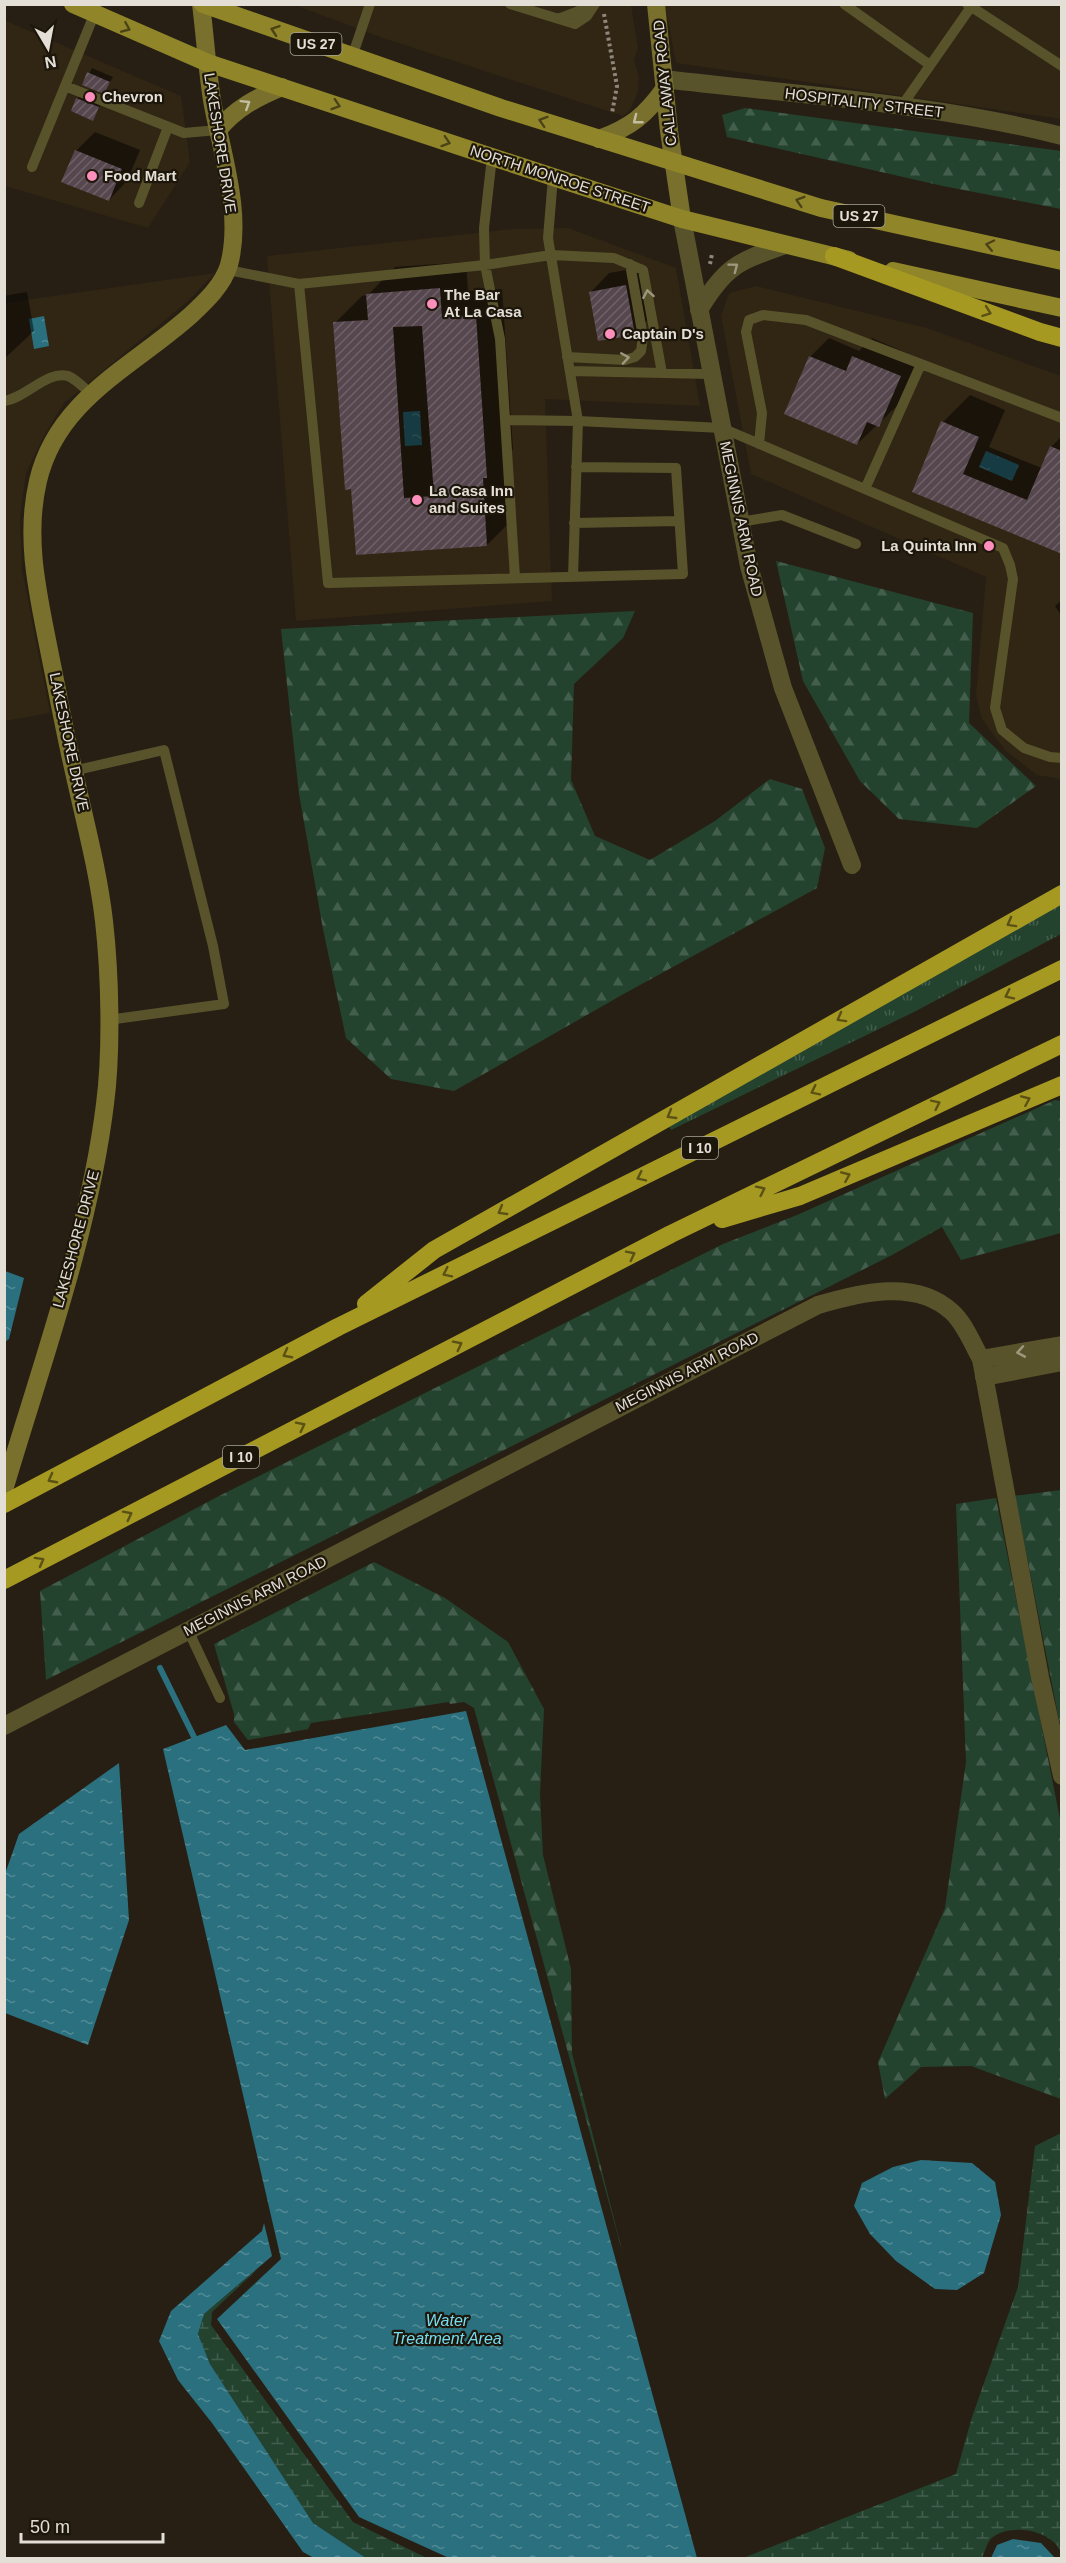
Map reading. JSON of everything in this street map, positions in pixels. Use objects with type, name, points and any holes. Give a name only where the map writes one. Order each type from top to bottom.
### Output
[{"type":"highway","points":[[834,256],[1062,338]]},
{"type":"highway","points":[[339,1327],[434,1250],[1062,894]]},
{"type":"highway","name":"I 10","points":[[4,1504],[339,1327],[1062,969]]},
{"type":"highway","name":"I 10","points":[[4,1580],[671,1234],[1062,1044]]},
{"type":"highway","points":[[671,1234],[800,1196],[1062,1085]]},
{"type":"main road","name":"NORTH MONROE STREET","points":[[73,4],[208,63],[682,219],[949,285],[1062,308]]},
{"type":"main road","name":"US 27","points":[[202,4],[352,57],[599,139],[821,208],[1062,261]]},
{"type":"street","name":"LAKESHORE DRIVE","points":[[4,1490],[85,1212],[106,1101],[108,1020],[104,922],[92,846],[73,771],[41,606],[33,556],[34,502],[46,454],[78,405],[172,332],[205,303],[228,270],[233,244],[230,195],[208,63],[202,4]]},
{"type":"street","name":"CALLAWAY ROAD","points":[[656,4],[673,162]]},
{"type":"street","name":"HOSPITALITY STREET","points":[[664,84],[901,107],[999,120],[1062,136]]},
{"type":"street","points":[[599,139],[632,125],[650,110],[664,84]]},
{"type":"street","points":[[218,130],[244,104],[282,87]]},
{"type":"street","name":"MEGINNIS ARM ROAD","points":[[673,162],[711,374],[749,566],[783,688],[852,865]]},
{"type":"street","points":[[699,310],[712,289],[732,266],[785,245]]},
{"type":"street","name":"MEGINNIS ARM ROAD","points":[[4,1726],[818,1305],[872,1292],[898,1291],[920,1295],[952,1311],[963,1325],[982,1368],[1040,1677],[1062,1776]]},
{"type":"street","points":[[982,1368],[1062,1345]]},
{"type":"street","points":[[982,1368],[1062,1362]]},
{"type":"street","points":[[4,1714],[30,1712]]},
{"type":"lane","points":[[352,57],[370,4]]},
{"type":"lane","points":[[510,4],[575,24],[599,7]]},
{"type":"lane","points":[[558,19],[579,11],[585,4]]},
{"type":"lane","points":[[844,4],[930,65]]},
{"type":"lane","points":[[901,107],[970,6],[1062,66]]},
{"type":"lane","points":[[32,166],[94,15]]},
{"type":"lane","points":[[65,86],[184,134],[218,130]]},
{"type":"lane","points":[[139,203],[168,128]]},
{"type":"lane","points":[[492,157],[484,228],[485,265],[500,339],[515,578]]},
{"type":"lane","points":[[553,177],[548,238],[578,421],[573,577]]},
{"type":"lane","points":[[228,270],[299,284],[485,265],[551,255],[614,258],[644,270],[662,373]]},
{"type":"lane","points":[[567,357],[625,360],[635,357],[640,351],[644,338],[630,264]]},
{"type":"lane","points":[[299,284],[328,583],[683,574],[676,468],[576,467]]},
{"type":"lane","points":[[759,444],[762,413],[746,332],[749,320],[763,315],[806,320],[1062,418]]},
{"type":"lane","points":[[866,489],[921,364]]},
{"type":"lane","points":[[570,371],[711,374]]},
{"type":"lane","points":[[4,401],[16,399],[56,375],[70,377],[91,394]]},
{"type":"lane","points":[[505,420],[722,428],[1003,548],[1011,565],[1013,579],[995,708],[1002,730],[1024,748],[1050,757],[1062,758]]},
{"type":"lane","points":[[740,522],[782,515],[856,544]]},
{"type":"lane","points":[[574,523],[680,521]]},
{"type":"lane","points":[[73,771],[164,750],[213,946],[224,1004],[108,1020]]},
{"type":"lane","points":[[188,1630],[220,1698]]},
{"type":"path","points":[[599,7],[617,86],[611,117]]},
{"type":"path","points":[[710,264],[712,254]]},
{"type":"shaded area","points":[[295,5],[631,5],[638,48],[634,60],[639,77],[638,92],[630,110],[623,116],[383,38]]},
{"type":"shaded area","points":[[665,5],[1061,5],[1061,119],[676,63]]},
{"type":"shaded area","points":[[4,20],[181,96],[190,162],[148,228],[5,186]]},
{"type":"shaded area","name":"La Casa Inn and Suites","points":[[568,228],[676,268],[700,406],[545,399],[552,601],[296,621],[267,256],[512,229]]},
{"type":"shaded area","points":[[215,273],[187,302],[64,403],[45,434],[26,473],[20,517],[22,569],[50,713],[5,721],[4,303]]},
{"type":"shaded area","name":"La Quinta Inn","points":[[756,286],[927,328],[1061,376],[1061,779],[1037,775],[1005,750],[982,719],[976,695],[986,577],[751,474],[721,316],[729,293]]},
{"type":"green space","points":[[745,108],[1061,151],[1061,209],[943,186],[727,137],[722,115]]},
{"type":"green space","points":[[776,561],[973,613],[969,723],[1036,786],[977,828],[899,819],[860,781],[803,681]]},
{"type":"green space","points":[[635,611],[623,638],[574,684],[571,780],[595,836],[650,860],[715,821],[770,779],[802,789],[825,848],[817,888],[620,996],[454,1091],[391,1079],[346,1038],[323,929],[299,794],[281,629]]},
{"type":"green space","points":[[1061,902],[1061,934],[914,1012],[671,1130],[668,1125]]},
{"type":"green space","points":[[1055,1100],[1061,1101],[1061,1233],[961,1260],[942,1227],[892,1255],[46,1680],[40,1591],[219,1496],[723,1244],[797,1215]]},
{"type":"green space","points":[[1061,1490],[1061,1730],[1015,1496]]},
{"type":"green space","points":[[996,1498],[1061,1824],[1061,2099],[971,2066],[921,2067],[885,2099],[878,2062],[945,1908],[966,1762],[956,1504]]},
{"type":"green space","points":[[374,1562],[445,1598],[508,1642],[544,1709],[540,1794],[543,1855],[571,1969],[572,2053],[624,2258],[474,1708],[464,1702],[450,1704],[449,1702],[311,1723],[308,1729],[248,1740],[234,1722],[234,1714],[214,1644]]},
{"type":"green space","points":[[1061,2133],[1061,2552],[1049,2538],[1040,2534],[1011,2530],[993,2537],[982,2558],[743,2558],[956,2474],[972,2417],[1018,2287],[1035,2146]]},
{"type":"green space","points":[[260,2267],[212,2312],[211,2325],[353,2522],[427,2558],[366,2558],[313,2523],[210,2364],[198,2334],[204,2314]]},
{"type":"water","points":[[44,316],[49,346],[34,349],[29,319]]},
{"type":"water","points":[[420,411],[422,445],[405,446],[403,412]]},
{"type":"water","points":[[986,451],[1019,465],[1012,481],[979,467]]},
{"type":"water","points":[[5,1271],[24,1278],[9,1339],[5,1342]]},
{"type":"water","name":"Water Treatment Area","points":[[466,1711],[697,2558],[449,2558],[359,2517],[217,2319],[281,2259],[163,1749],[226,1725],[245,1750]]},
{"type":"water","points":[[119,1763],[129,1920],[88,2045],[5,2013],[5,1874],[19,1834]]},
{"type":"water","points":[[921,2160],[972,2163],[995,2182],[1001,2215],[984,2273],[957,2290],[935,2289],[896,2261],[870,2234],[854,2206],[862,2183],[893,2167]]},
{"type":"water","points":[[264,2223],[272,2256],[204,2314],[198,2334],[210,2364],[313,2523],[366,2558],[314,2558],[303,2552],[212,2423],[178,2380],[159,2341],[171,2311],[262,2231]]},
{"type":"water","points":[[1013,2539],[1041,2543],[1055,2558],[991,2558],[997,2545]]},
{"type":"building","points":[[87,72],[110,82],[104,94],[82,85]]},
{"type":"building","points":[[76,98],[99,107],[93,121],[71,111]]},
{"type":"building","name":"Food Mart","points":[[75,150],[122,169],[109,201],[61,182]]},
{"type":"building","points":[[626,285],[635,335],[598,341],[589,292]]},
{"type":"building","points":[[440,288],[442,318],[476,315],[487,478],[483,478],[487,546],[356,555],[351,489],[345,490],[333,322],[368,320],[366,294]],"holes":[[[422,326],[434,496],[404,498],[393,327]]]},
{"type":"building","points":[[809,356],[846,371],[852,356],[901,376],[879,427],[867,422],[857,445],[784,414]]},
{"type":"building","points":[[941,421],[979,437],[963,474],[1027,500],[1050,446],[1062,451],[1062,554],[912,492]]},
{"type":"waterway","points":[[160,1668],[194,1737]]},
{"type":"place","name":"Chevron","points":[[90,97]]},
{"type":"place","name":"Food Mart","points":[[92,176]]},
{"type":"place","name":"The Bar At La Casa","points":[[432,304]]},
{"type":"place","name":"Captain D's","points":[[610,334]]},
{"type":"place","name":"La Casa Inn and Suites","points":[[417,500]]},
{"type":"place","name":"La Quinta Inn","points":[[989,546]]}]
